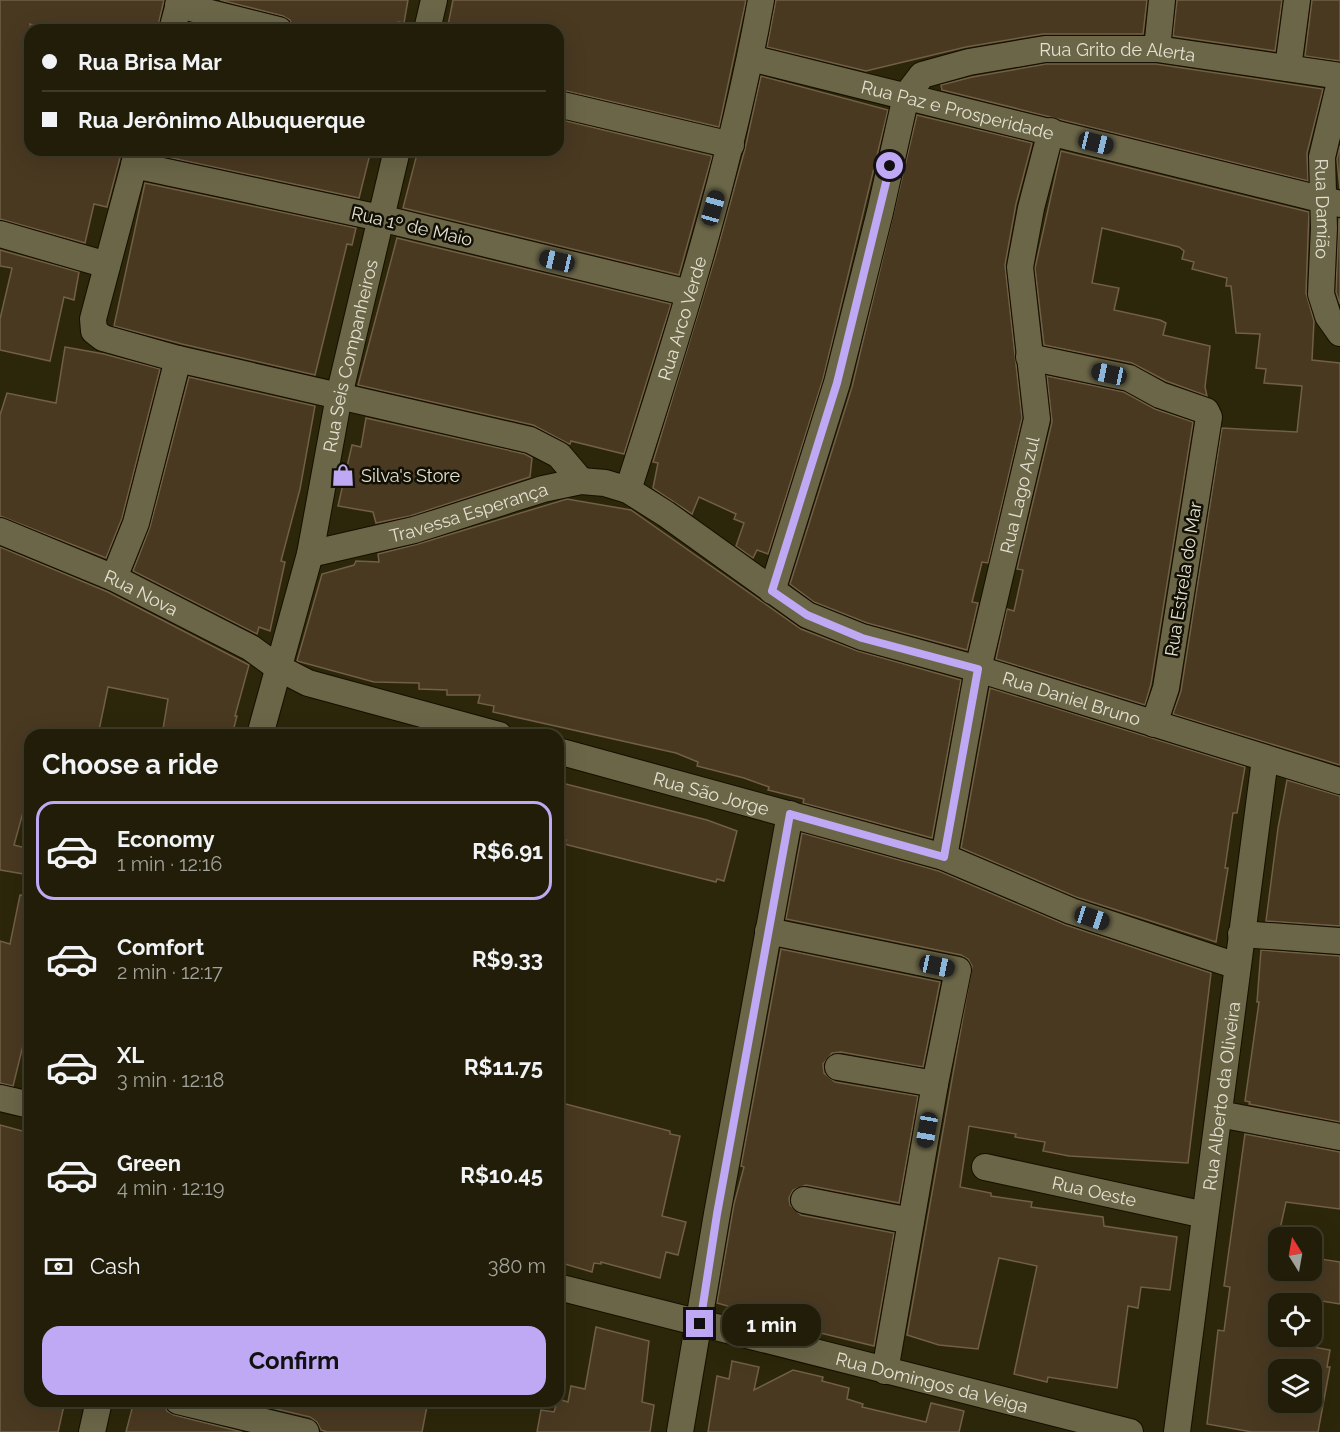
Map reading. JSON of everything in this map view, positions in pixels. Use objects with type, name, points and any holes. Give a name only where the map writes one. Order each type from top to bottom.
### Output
[{"type":"street","points":[[428,24],[434,0]]},
{"type":"street","name":"Rua Arco Verde","points":[[628,490],[689,293],[731,145],[761,0]]},
{"type":"street","points":[[1157,49],[1162,0]]},
{"type":"street","points":[[1288,68],[1297,0]]},
{"type":"street","points":[[174,24],[179,3],[257,24]]},
{"type":"street","name":"Rua Grito de Alerta","points":[[906,96],[922,75],[969,62],[1045,49],[1157,49],[1340,76]]},
{"type":"street","name":"Rua Paz e Prosperidade","points":[[750,58],[1331,202]]},
{"type":"street","name":"Rua Damião","points":[[1340,82],[1322,157],[1331,202],[1320,294],[1328,316],[1340,333]]},
{"type":"street","points":[[772,591],[837,383],[880,212],[906,96]]},
{"type":"street","points":[[564,105],[731,145]]},
{"type":"street","name":"Rua Lago Azul","points":[[944,857],[978,669],[1037,419],[1020,267],[1031,208],[1050,132]]},
{"type":"street","name":"Rua Seis Companheiros","points":[[261,729],[276,667],[310,554],[339,396],[396,156]]},
{"type":"street","points":[[136,158],[93,319],[94,331],[103,338],[178,359],[530,440],[559,455],[581,481]]},
{"type":"street","name":"Rua 1º de Maio","points":[[136,158],[689,293]]},
{"type":"street","points":[[0,234],[106,265]]},
{"type":"street","name":"Rua Estrela do Mar","points":[[1029,357],[1129,378],[1160,395],[1206,411],[1209,417],[1208,434],[1184,562],[1166,688],[1154,724]]},
{"type":"street","points":[[114,578],[136,523],[178,359]]},
{"type":"street","name":"Travessa Esperança","points":[[310,554],[414,530],[543,489],[581,481],[605,483],[628,490]]},
{"type":"street","name":"Rua Daniel Bruno","points":[[628,490],[807,615],[862,638],[978,669],[1340,781]]},
{"type":"street","name":"Rua Nova","points":[[0,531],[114,578],[251,648],[276,667]]},
{"type":"street","points":[[276,667],[308,683],[477,729]]},
{"type":"street","name":"Rua São Jorge","points":[[564,753],[944,857],[1071,911],[1237,966]]},
{"type":"street","name":"Rua Alberto da Oliveira","points":[[1177,1432],[1265,759]]},
{"type":"street","points":[[680,1432],[790,814]]},
{"type":"street","points":[[768,931],[958,970],[935,1084],[885,1371]]},
{"type":"street","points":[[1241,934],[1340,941]]},
{"type":"street","points":[[838,1067],[935,1084]]},
{"type":"street","points":[[0,1098],[24,1104]]},
{"type":"street","points":[[1219,1114],[1340,1137]]},
{"type":"street","name":"Rua Oeste","points":[[985,1167],[1205,1215]]},
{"type":"street","points":[[804,1200],[911,1221]]},
{"type":"street","name":"Rua Domingos da Veiga","points":[[564,1289],[1130,1432]]},
{"type":"street","points":[[92,1432],[98,1407]]},
{"type":"street","points":[[203,1407],[306,1432]]},
{"type":"building","points":[[0,0],[164,0],[158,24],[24,24],[24,156],[120,156],[107,207],[94,204],[85,243],[0,219]]},
{"type":"building","points":[[220,0],[408,0],[404,23],[398,22],[398,24],[292,24],[290,20],[283,16]]},
{"type":"building","points":[[453,0],[746,0],[719,127],[564,90],[564,24],[448,24]]},
{"type":"building","points":[[776,0],[1147,0],[1143,34],[1043,34],[966,47],[866,71],[767,47]]},
{"type":"building","points":[[1177,0],[1282,0],[1275,51],[1173,36]]},
{"type":"building","points":[[1312,0],[1340,0],[1340,61],[1305,56]]},
{"type":"building","points":[[1046,64],[1156,64],[1323,89],[1307,153],[1308,181],[942,90],[941,85],[972,77]]},
{"type":"building","points":[[761,76],[888,110],[823,379],[768,554],[757,550],[753,558],[736,546],[744,523],[734,519],[736,514],[699,497],[692,514],[653,488],[658,463],[653,462],[717,251],[745,149]]},
{"type":"building","points":[[917,115],[1032,143],[1016,204],[1005,265],[1022,418],[988,563],[982,562],[972,602],[978,603],[967,650],[867,623],[814,602],[790,584],[852,387]]},
{"type":"building","points":[[564,120],[712,156],[679,275],[403,208],[416,156],[564,156]]},
{"type":"building","points":[[1340,146],[1340,189],[1337,159]]},
{"type":"building","points":[[1061,151],[1309,212],[1306,293],[1314,321],[1312,360],[1340,363],[1340,765],[1173,714],[1181,691],[1222,428],[1297,432],[1302,386],[1264,383],[1266,369],[1256,368],[1260,334],[1236,333],[1231,286],[1226,286],[1227,278],[1192,269],[1194,262],[1182,259],[1184,251],[1179,247],[1102,228],[1092,283],[1119,288],[1114,310],[1160,320],[1166,323],[1163,335],[1210,346],[1205,387],[1207,396],[1166,381],[1132,363],[1044,345],[1035,268]]},
{"type":"building","points":[[162,156],[370,156],[359,198]]},
{"type":"building","points":[[145,183],[356,228],[352,245],[347,244],[315,375],[114,326]]},
{"type":"building","points":[[1340,219],[1340,304],[1336,292]]},
{"type":"building","points":[[397,238],[671,304],[624,454],[571,441],[570,444],[533,425],[358,385]]},
{"type":"building","points":[[0,250],[79,272],[74,300],[64,297],[50,361],[0,350],[0,319],[12,268],[0,266]]},
{"type":"building","points":[[65,347],[104,354],[160,369],[122,518],[106,558],[0,516],[0,415],[7,393],[56,403]]},
{"type":"building","points":[[1047,376],[1124,392],[1155,409],[1193,422],[1151,684],[1145,705],[996,659],[1007,609],[1014,611],[1023,570],[1017,569],[1052,422]]},
{"type":"building","points":[[189,377],[315,406],[300,489],[281,561],[285,562],[270,631],[259,627],[257,634],[133,571],[150,527]]},
{"type":"building","points":[[366,418],[525,454],[532,458],[530,477],[410,516],[376,523],[373,512],[338,506],[352,445],[361,447]]},
{"type":"building","points":[[567,499],[631,510],[801,629],[858,651],[961,680],[932,838],[803,803],[804,799],[768,790],[769,787],[744,778],[697,766],[698,762],[676,753],[493,712],[494,706],[478,703],[480,695],[447,695],[447,690],[419,689],[419,683],[374,682],[297,661],[322,574],[354,565],[356,561],[379,562],[378,554]]},
{"type":"building","points":[[0,547],[108,592],[249,665],[234,729],[163,729],[168,699],[108,687],[99,729],[24,729],[24,809],[14,845],[24,848],[24,874],[0,870]]},
{"type":"building","points":[[990,688],[1245,767],[1237,813],[1233,813],[1225,868],[1228,868],[1216,942],[1076,897],[961,848]]},
{"type":"building","points":[[1287,780],[1340,796],[1340,926],[1266,921],[1278,828]]},
{"type":"building","points":[[564,784],[707,820],[737,831],[724,881],[717,879],[716,882],[564,844],[566,840],[564,840]]},
{"type":"building","points":[[802,833],[939,871],[1066,925],[1211,973],[1188,1163],[1069,1156],[1043,1151],[1045,1142],[1015,1137],[1016,1134],[969,1126],[960,1187],[991,1193],[991,1196],[1032,1202],[1031,1207],[1103,1217],[1104,1226],[1177,1237],[1170,1290],[1141,1287],[1138,1308],[1128,1306],[1117,1388],[1048,1377],[1047,1382],[1014,1374],[1037,1266],[999,1258],[978,1349],[939,1345],[907,1335],[972,966],[968,959],[961,955],[786,919]]},
{"type":"building","points":[[20,895],[24,895],[24,1041],[13,1086],[0,1083],[0,941],[10,944]]},
{"type":"building","points":[[781,949],[940,982],[923,1067],[841,1052],[832,1053],[823,1064],[824,1073],[835,1082],[918,1096],[899,1203],[806,1185],[793,1190],[789,1198],[790,1205],[801,1215],[894,1233],[874,1346],[751,1316],[752,1313],[717,1303],[734,1204],[744,1167],[741,1166]]},
{"type":"building","points":[[1261,950],[1340,956],[1340,1122],[1249,1104],[1250,1102],[1245,1101],[1259,1002],[1257,1002]]},
{"type":"building","points":[[564,1104],[670,1131],[670,1134],[680,1136],[662,1216],[686,1222],[678,1255],[666,1252],[660,1278],[601,1262],[601,1264],[594,1263],[592,1272],[564,1264]]},
{"type":"building","points":[[0,1125],[24,1131],[24,1407],[64,1407],[58,1432],[0,1432]]},
{"type":"building","points":[[1245,1134],[1340,1152],[1340,1209],[1286,1202],[1280,1227],[1268,1227],[1268,1281],[1322,1281],[1322,1259],[1340,1262],[1340,1304],[1322,1301],[1322,1293],[1268,1293],[1268,1347],[1313,1347],[1330,1350],[1327,1367],[1330,1367],[1322,1410],[1322,1359],[1268,1359],[1268,1413],[1322,1413],[1318,1432],[1252,1432],[1207,1424],[1218,1330],[1224,1331],[1230,1287],[1224,1286]]},
{"type":"building","points":[[596,1327],[649,1341],[642,1402],[654,1405],[650,1432],[537,1432],[541,1410],[554,1412],[556,1407],[564,1407],[564,1401],[568,1402],[571,1386],[585,1389]]},
{"type":"building","points":[[732,1361],[759,1367],[754,1390],[793,1370],[823,1377],[822,1381],[849,1388],[847,1399],[863,1404],[862,1407],[926,1422],[931,1403],[964,1411],[959,1432],[708,1432],[717,1376],[729,1379]]},
{"type":"building","points":[[132,1407],[165,1407],[167,1411],[174,1415],[242,1432],[126,1432]]},
{"type":"building","points":[[268,1407],[427,1407],[422,1432],[327,1432],[321,1430],[317,1422],[310,1417]]},
{"type":"place","name":"Silva's Store","points":[[343,475]]},
{"type":"route","points":[[700,1324],[717,1214],[790,814],[944,857],[978,669],[862,638],[807,615],[772,591],[837,383],[890,166]]}]
